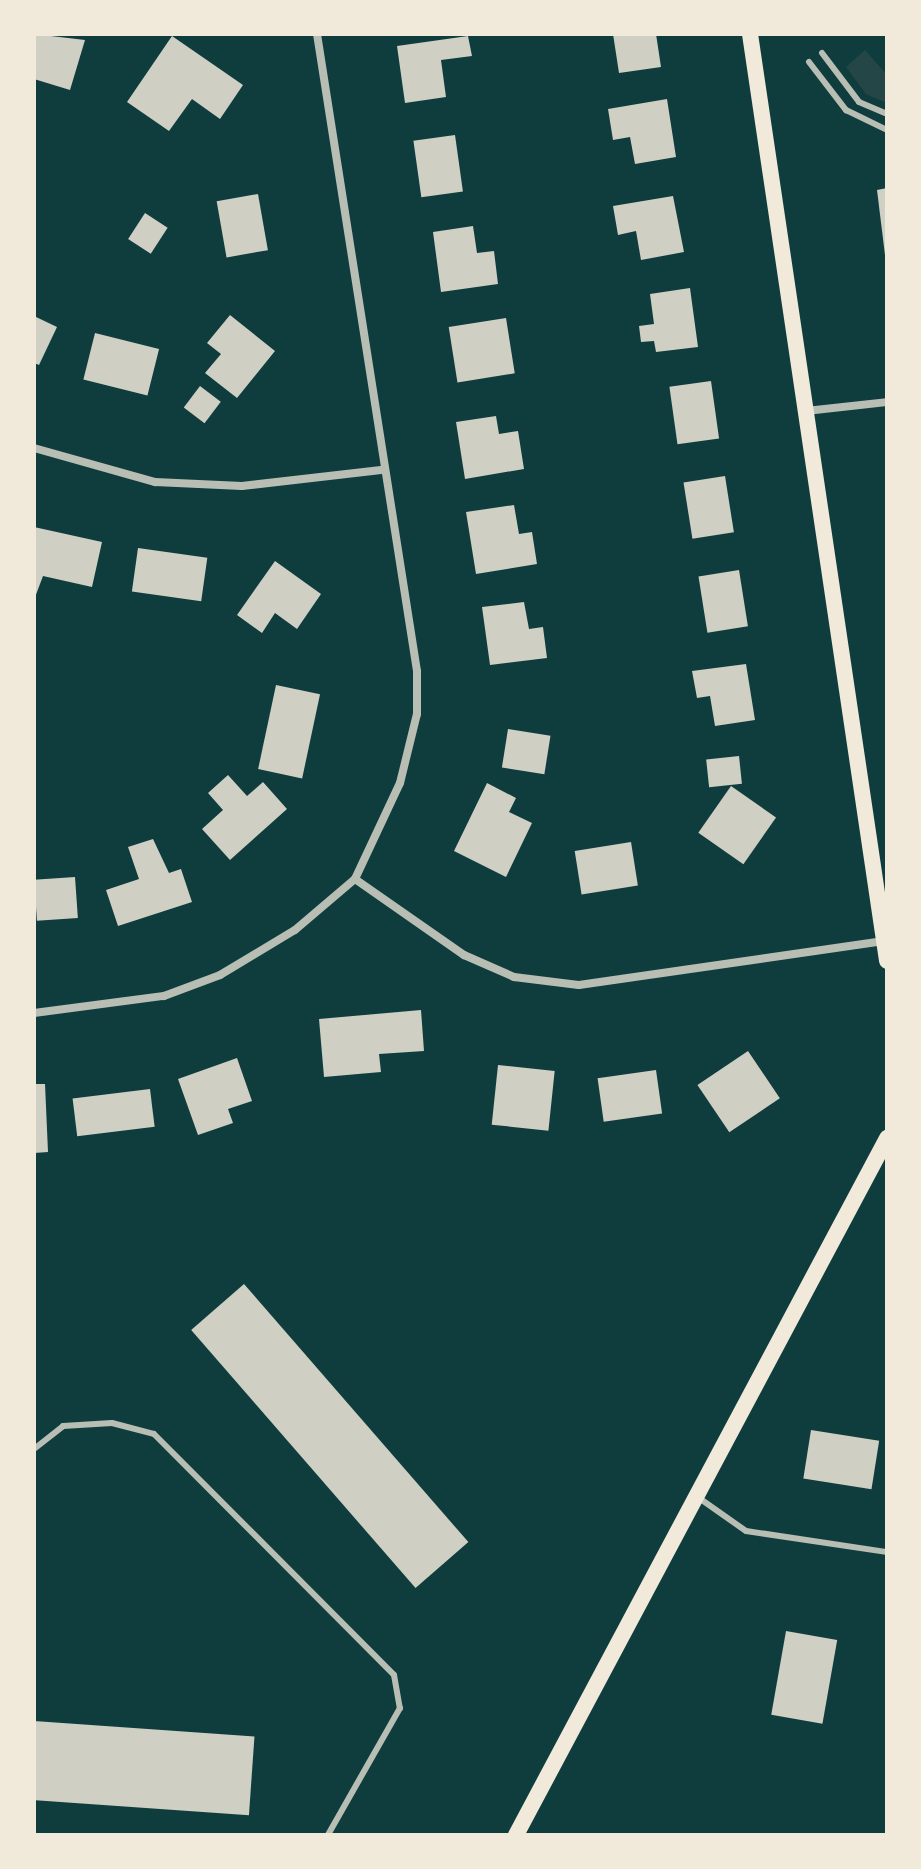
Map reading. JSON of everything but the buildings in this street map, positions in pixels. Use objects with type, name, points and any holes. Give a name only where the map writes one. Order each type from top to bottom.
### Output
[{"type":"main road","points":[[750,34],[887,961]]},
{"type":"main road","points":[[516,1835],[887,1138]]},
{"type":"street","points":[[34,1013],[120,1005],[220,975],[295,930],[355,879],[385,829],[417,714],[417,671],[381,470],[317,34]]},
{"type":"street","points":[[805,411],[887,402]]},
{"type":"street","points":[[34,448],[155,482],[242,486],[381,470]]},
{"type":"street","points":[[355,879],[422,931],[527,979],[579,985],[680,976],[884,941]]},
{"type":"lane","points":[[822,53],[859,102],[887,114]]},
{"type":"lane","points":[[809,62],[846,110],[887,130]]},
{"type":"lane","points":[[34,1449],[63,1426],[112,1423],[154,1434],[394,1675],[400,1708],[328,1835]]},
{"type":"lane","points":[[696,1496],[746,1531],[887,1552]]},
{"type":"shaded area","points":[[865,50],[887,75],[887,103],[866,94],[846,67]]}]
